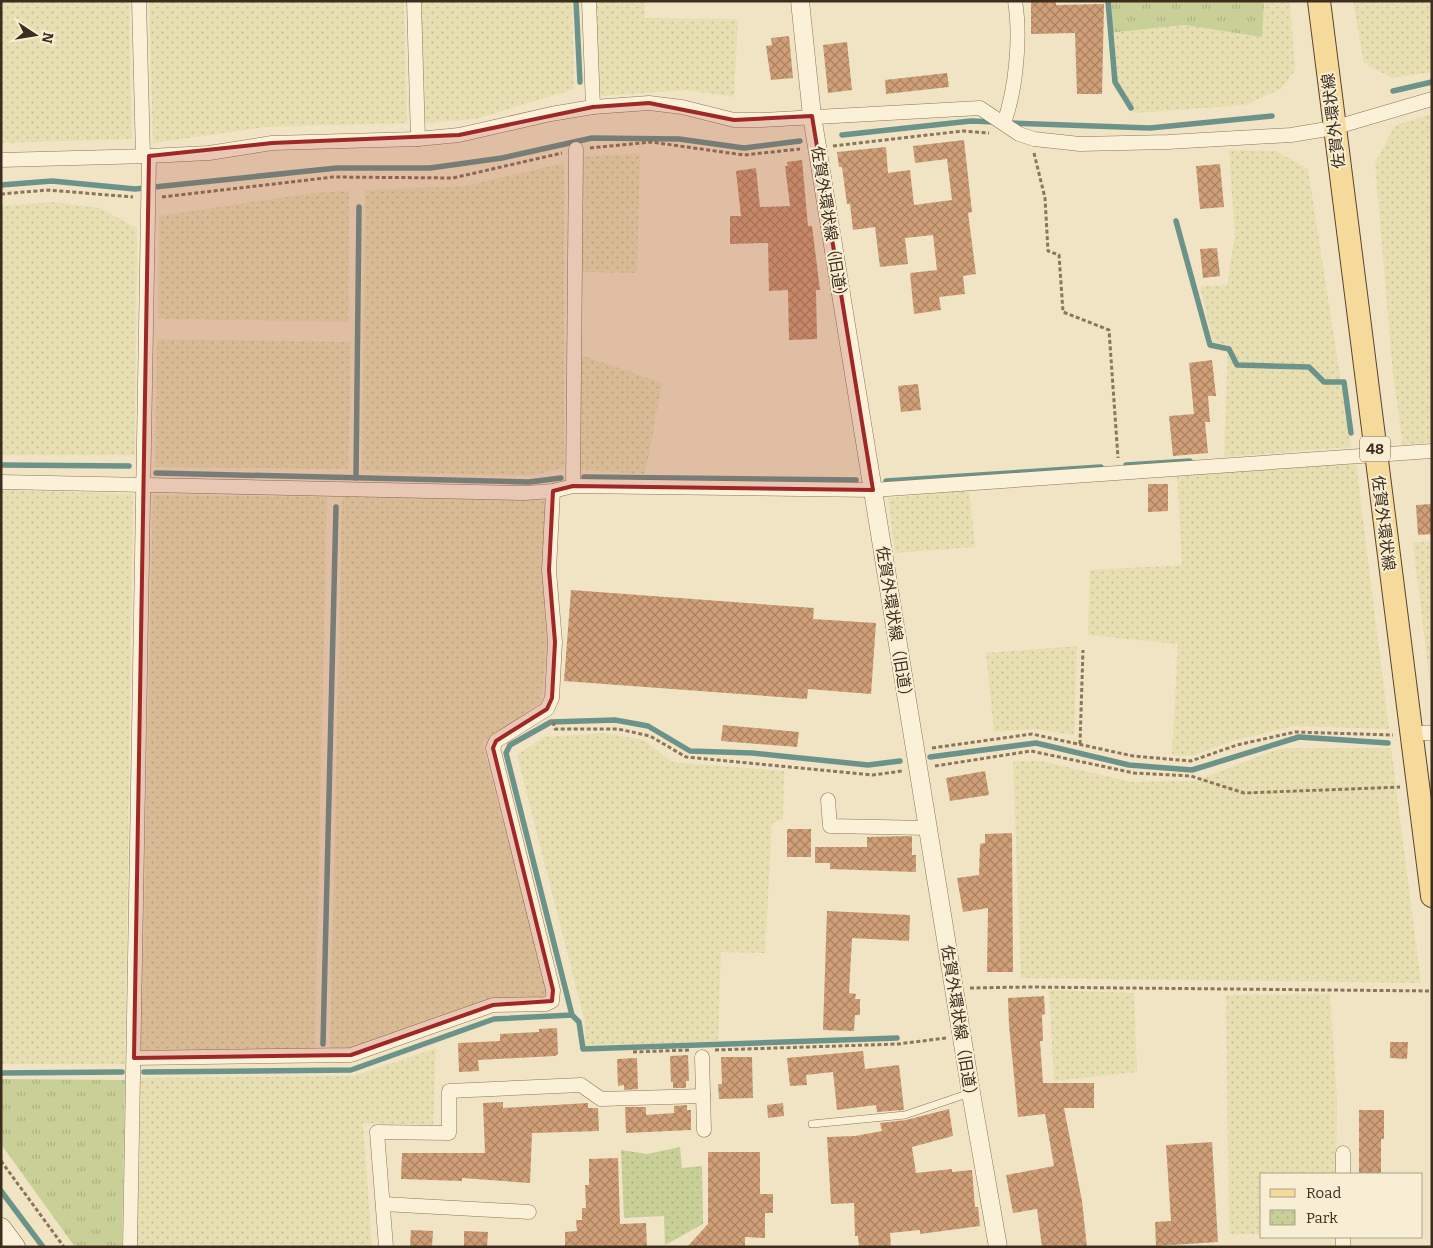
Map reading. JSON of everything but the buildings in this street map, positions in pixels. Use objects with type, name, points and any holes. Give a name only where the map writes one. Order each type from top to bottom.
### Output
[{"type":"main road","name":"佐賀外環状線","points":[[1319,1],[1333,128],[1375,455],[1421,733],[1418,793],[1432,896]]},
{"type":"main road","points":[[1,1228],[15,1247]]},
{"type":"street","points":[[130,1247],[149,178],[146,156],[139,1]]},
{"type":"street","points":[[414,1],[418,139]]},
{"type":"street","points":[[589,1],[593,107]]},
{"type":"street","name":"佐賀外環状線（旧道）","points":[[800,1],[817,148],[971,1093],[998,1247]]},
{"type":"street","points":[[1004,123],[1009,108],[1019,24],[1015,1]]},
{"type":"street","points":[[1,160],[209,153],[272,143],[418,139],[459,135],[551,114],[593,107],[649,104],[682,107],[734,120],[980,108],[1019,134],[1034,139],[1080,144],[1168,142],[1291,135],[1333,128],[1432,98]]},
{"type":"street","points":[[574,486],[576,150]]},
{"type":"street","points":[[1,482],[525,493],[553,492],[574,486],[872,490],[1432,452]]},
{"type":"street","points":[[134,1058],[351,1055],[493,1005],[546,1004],[552,1001],[553,990],[493,748],[496,741],[547,709],[552,698],[555,642],[549,570],[553,492]]},
{"type":"street","points":[[828,800],[830,826],[928,828]]},
{"type":"street","points":[[702,1052],[704,1130]]},
{"type":"street","points":[[386,1247],[377,1132],[449,1133],[449,1091],[581,1085],[601,1099],[703,1096]]},
{"type":"street","points":[[1343,1153],[1343,1173]]},
{"type":"street","points":[[382,1204],[529,1212]]},
{"type":"lane","points":[[812,1124],[906,1115],[971,1093]]},
{"type":"path","points":[[1,194],[48,190],[148,198],[333,177],[453,178],[576,150],[651,142],[744,155],[963,131],[992,133]]},
{"type":"path","points":[[1034,139],[1034,152],[1045,198],[1048,251],[1058,255],[1063,312],[1108,330],[1119,473]]},
{"type":"path","points":[[1080,744],[1084,650]]},
{"type":"path","points":[[555,729],[618,729],[650,736],[686,757],[873,776],[1031,751],[1134,773],[1191,776],[1244,793],[1402,786],[1418,793]]},
{"type":"path","points":[[915,751],[1032,734],[1133,756],[1191,761],[1237,745],[1295,732],[1395,735],[1421,733]]},
{"type":"path","points":[[954,989],[1027,987],[1432,991]]},
{"type":"path","points":[[633,1052],[702,1052],[898,1044],[962,1036]]},
{"type":"path","points":[[1,1162],[64,1247]]},
{"type":"highlighted area","points":[[649,103],[734,120],[812,116],[873,490],[573,486],[553,491],[549,570],[555,642],[552,698],[547,709],[496,741],[493,748],[553,990],[552,1001],[493,1005],[351,1055],[134,1058],[149,156],[272,143],[459,135],[593,107]]},
{"type":"shaded area","points":[[1,1],[129,1],[132,139],[1,143]]},
{"type":"shaded area","points":[[149,1],[404,1],[407,123],[266,127],[153,143]]},
{"type":"shaded area","points":[[420,1],[572,1],[574,89],[476,119],[423,123]]},
{"type":"shaded area","points":[[595,1],[644,1],[645,18],[738,19],[734,97],[687,90],[600,96]]},
{"type":"shaded area","points":[[1264,1],[1290,1],[1295,70],[1281,89],[1245,105],[1135,113],[1114,87],[1108,33],[1185,25],[1262,37]]},
{"type":"shaded area","points":[[1353,1],[1432,1],[1432,72],[1392,78],[1364,63]]},
{"type":"shaded area","points":[[1432,114],[1432,442],[1403,445],[1393,375],[1375,163],[1395,125]]},
{"type":"shaded area","points":[[1229,150],[1276,151],[1308,169],[1351,447],[1224,457],[1228,345],[1213,342],[1200,286],[1227,285],[1235,236]]},
{"type":"shaded area","points":[[640,153],[637,273],[581,272],[581,157]]},
{"type":"shaded area","points":[[564,163],[564,468],[529,476],[362,471],[365,190],[465,186]]},
{"type":"shaded area","points":[[349,191],[348,322],[158,319],[159,216],[313,193]]},
{"type":"shaded area","points":[[53,202],[99,208],[137,228],[135,455],[1,455],[1,206]]},
{"type":"shaded area","points":[[157,339],[351,342],[348,469],[155,467]]},
{"type":"shaded area","points":[[581,355],[662,383],[645,474],[581,470]]},
{"type":"shaded area","points":[[1356,464],[1389,729],[1294,726],[1236,740],[1192,756],[1172,755],[1178,644],[1088,635],[1090,570],[1182,565],[1177,474]]},
{"type":"shaded area","points":[[1,490],[133,494],[125,1064],[1,1064]]},
{"type":"shaded area","points":[[969,490],[975,547],[895,553],[888,498]]},
{"type":"shaded area","points":[[153,495],[327,497],[315,1049],[141,1052]]},
{"type":"shaded area","points":[[342,497],[545,500],[542,574],[547,642],[541,702],[482,742],[547,988],[542,999],[492,999],[350,1048],[330,1048]]},
{"type":"shaded area","points":[[1432,541],[1432,699],[1413,543]]},
{"type":"shaded area","points":[[1077,646],[1074,735],[1035,729],[994,732],[986,653]]},
{"type":"shaded area","points":[[604,733],[644,740],[672,762],[784,771],[783,819],[772,823],[765,953],[721,952],[718,1041],[585,1047],[585,1022],[517,755],[544,737]]},
{"type":"shaded area","points":[[1281,748],[1391,748],[1421,983],[1021,978],[1013,761],[1041,761],[1132,782],[1195,781]]},
{"type":"shaded area","points":[[1049,990],[1134,993],[1137,1072],[1054,1081]]},
{"type":"shaded area","points":[[1330,994],[1337,1102],[1336,1173],[1260,1173],[1260,1234],[1229,1234],[1226,995]]},
{"type":"shaded area","points":[[436,1048],[433,1125],[363,1123],[372,1247],[137,1247],[141,1078],[354,1076]]},
{"type":"green space","points":[[1106,1],[1264,1],[1262,37],[1185,25],[1108,33]]},
{"type":"green space","points":[[1,1079],[125,1080],[122,1247],[75,1247],[1,1144]]},
{"type":"green space","points":[[680,1147],[682,1168],[702,1166],[703,1224],[665,1245],[664,1216],[624,1218],[621,1150],[647,1154]]},
{"type":"waterway","points":[[576,1],[580,82]]},
{"type":"waterway","points":[[1108,1],[1115,82],[1131,108]]},
{"type":"waterway","points":[[1393,91],[1432,82]]},
{"type":"waterway","points":[[1008,123],[1150,128],[1272,116]]},
{"type":"waterway","points":[[842,135],[971,121],[996,122]]},
{"type":"waterway","points":[[1,185],[52,181],[135,189],[337,168],[430,168],[502,158],[592,138],[679,139],[744,148],[800,141]]},
{"type":"waterway","points":[[356,478],[359,207]]},
{"type":"waterway","points":[[1176,221],[1210,345],[1229,349],[1237,365],[1309,367],[1324,382],[1344,382],[1351,433]]},
{"type":"waterway","points":[[1126,465],[1190,461]]},
{"type":"waterway","points":[[1,465],[129,466]]},
{"type":"waterway","points":[[886,481],[1101,467]]},
{"type":"waterway","points":[[156,473],[529,482],[561,478]]},
{"type":"waterway","points":[[584,477],[856,480]]},
{"type":"waterway","points":[[323,1044],[336,507]]},
{"type":"waterway","points":[[144,1072],[351,1070],[494,1019],[572,1015],[506,753],[510,745],[551,722],[615,720],[648,726],[690,751],[752,753],[868,765],[900,761]]},
{"type":"waterway","points":[[930,757],[1036,743],[1129,765],[1192,770],[1299,737],[1388,743]]},
{"type":"waterway","points":[[572,1015],[579,1022],[583,1049],[897,1038]]},
{"type":"waterway","points":[[1,1073],[122,1072]]},
{"type":"waterway","points":[[1,1191],[43,1247]]}]
